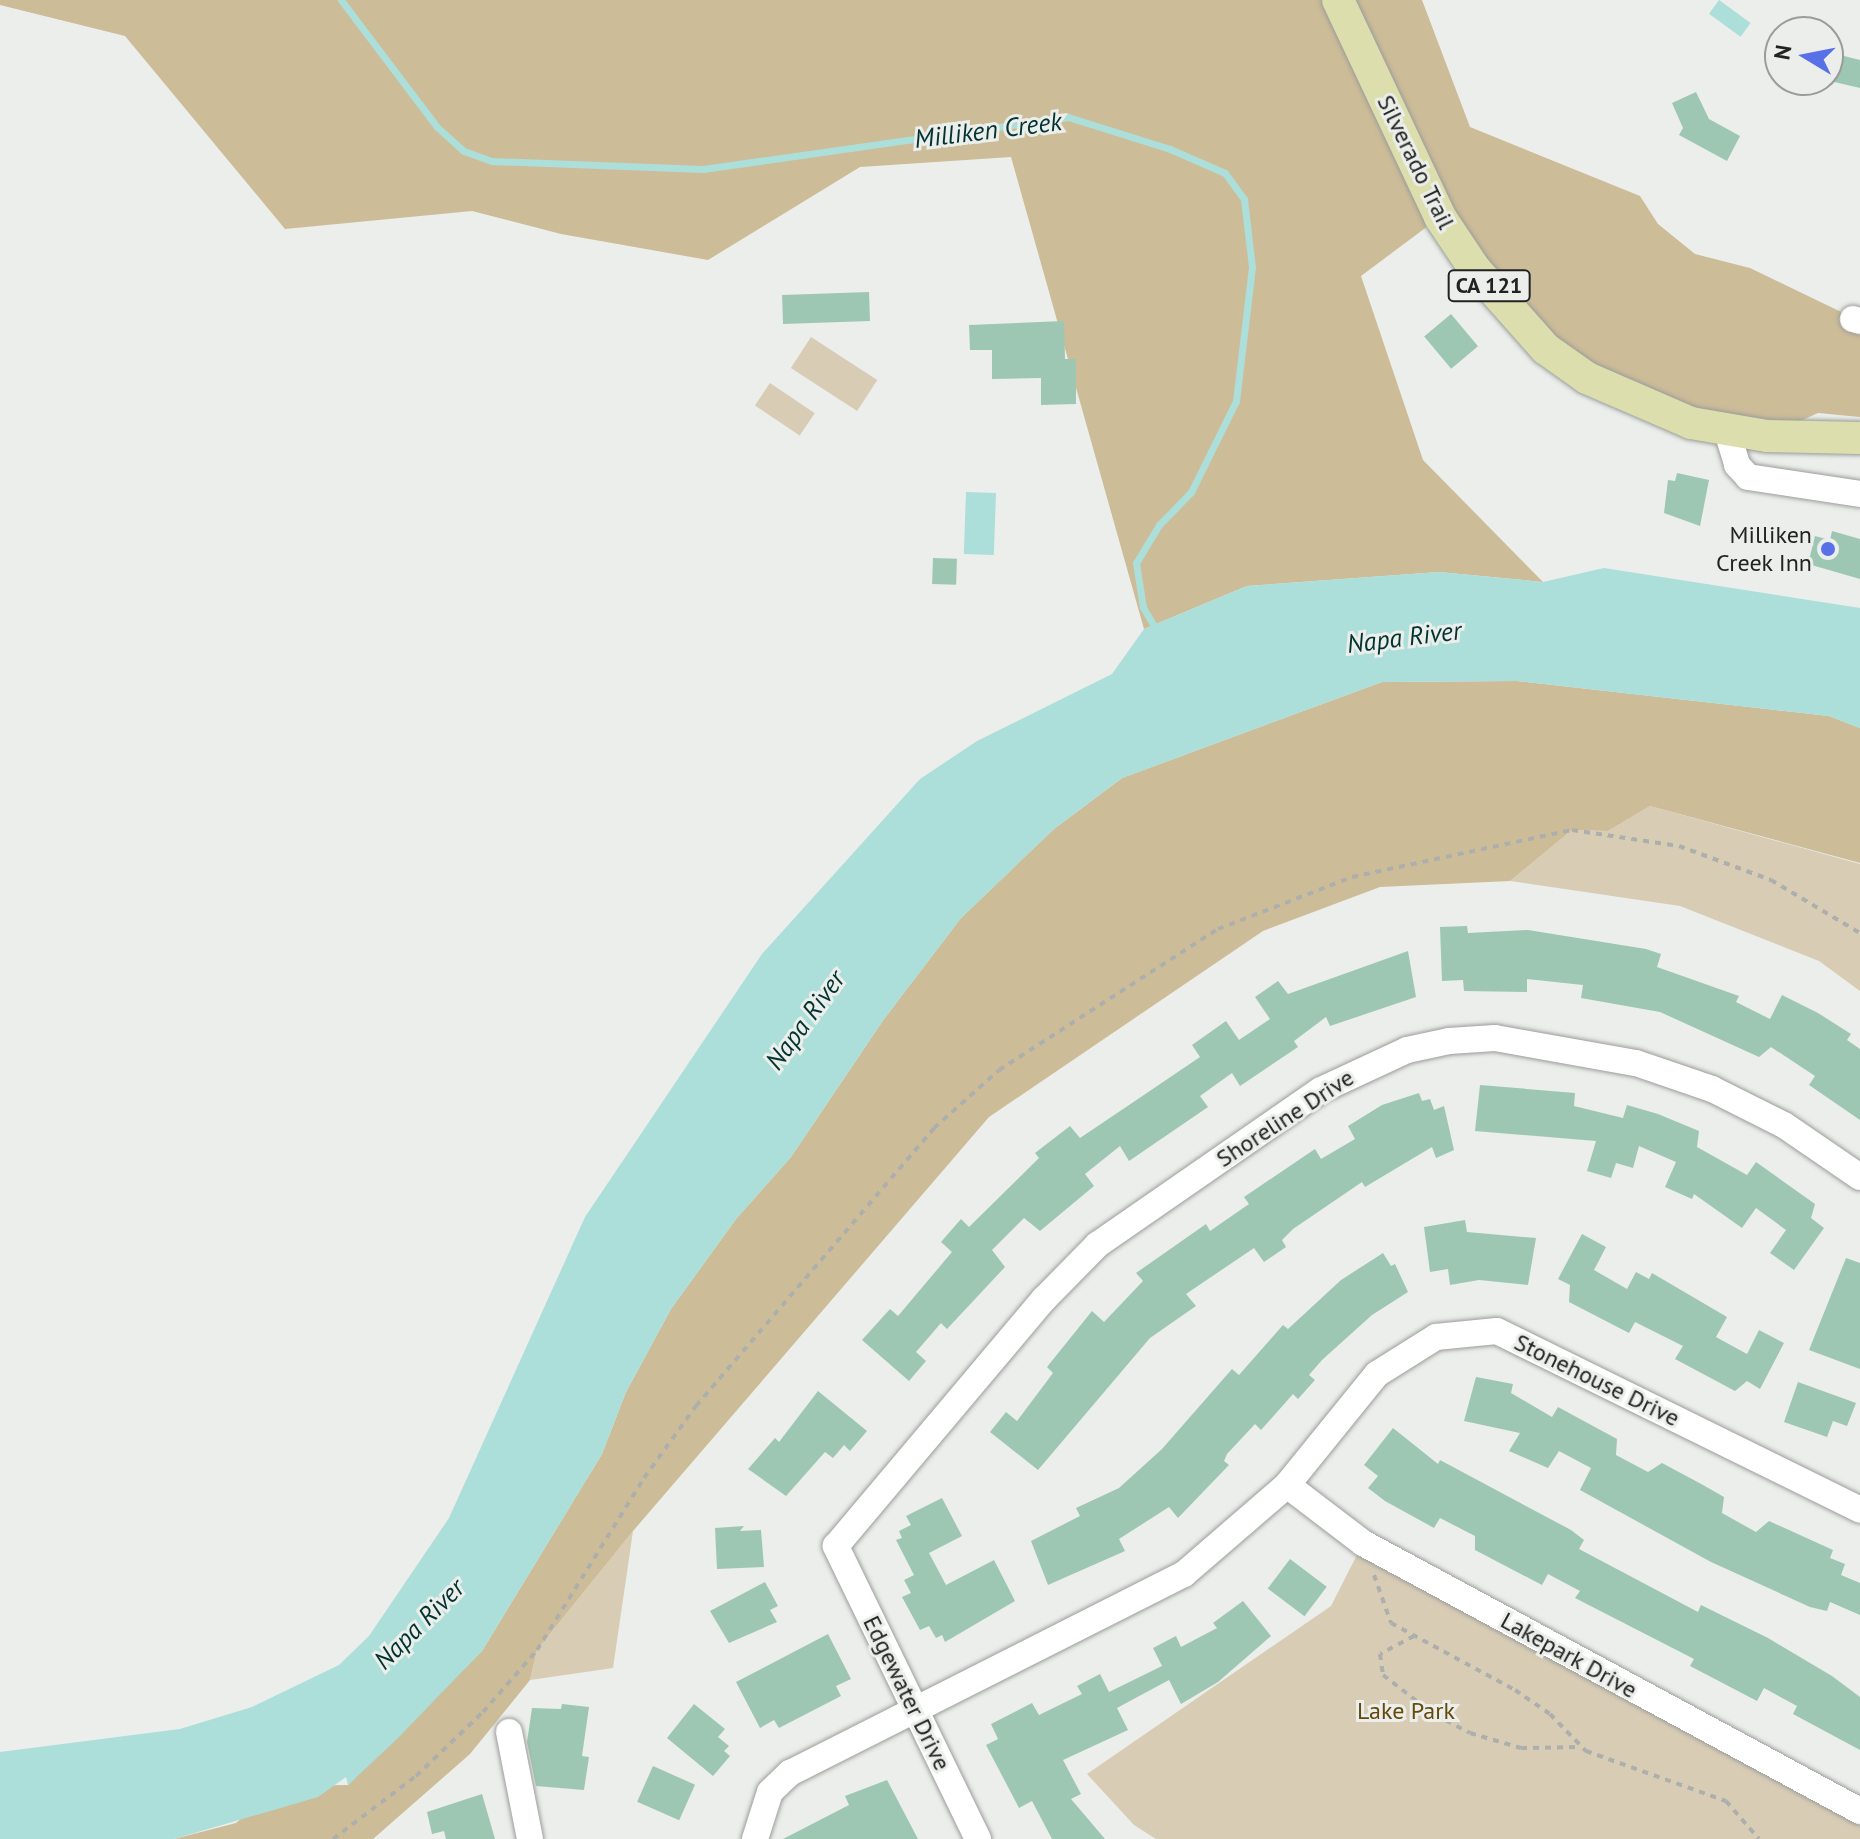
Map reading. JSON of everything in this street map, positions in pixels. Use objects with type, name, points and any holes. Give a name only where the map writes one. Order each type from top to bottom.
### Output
[{"type":"main road","name":"Silverado Trail","points":[[1338,0],[1440,217],[1510,311],[1546,349],[1587,378],[1691,423],[1767,436],[1860,438]]},
{"type":"street","points":[[1726,428],[1737,465],[1748,477],[1860,494]]},
{"type":"street","name":"Shoreline Drive","points":[[836,1546],[1044,1299],[1097,1245],[1321,1090],[1407,1050],[1495,1038],[1636,1063],[1712,1089],[1784,1125],[1860,1177]]},
{"type":"street","name":"Stonehouse Drive","points":[[755,1839],[770,1792],[790,1773],[1184,1574],[1287,1485],[1377,1374],[1436,1337],[1497,1331],[1860,1510]]},
{"type":"street","name":"Lakepark Drive","points":[[1287,1485],[1363,1543],[1860,1811]]},
{"type":"street","name":"Edgewater Drive","points":[[836,1546],[978,1839]]},
{"type":"street","points":[[509,1732],[530,1839]]},
{"type":"path","points":[[333,1839],[416,1776],[483,1712],[537,1650],[644,1478],[696,1406],[934,1128],[999,1070],[1218,929],[1352,877],[1572,830],[1679,846],[1771,880],[1860,933]]},
{"type":"path","points":[[1363,1543],[1391,1623],[1515,1690],[1550,1714],[1582,1747]]},
{"type":"path","points":[[1414,1636],[1380,1654],[1383,1675],[1435,1715],[1470,1733],[1521,1748],[1582,1747],[1726,1801],[1759,1839]]},
{"type":"green space","points":[[811,337],[877,380],[857,411],[791,368]]},
{"type":"green space","points":[[770,383],[815,413],[800,436],[755,405]]},
{"type":"green space","points":[[1650,806],[1860,864],[1860,991],[1819,961],[1680,906],[1510,881],[1572,830],[1608,831]]},
{"type":"green space","points":[[633,1531],[613,1668],[530,1680],[537,1650]]},
{"type":"green space","name":"Lake Park","points":[[1363,1543],[1860,1806],[1860,1839],[1156,1839],[1134,1825],[1087,1774],[1331,1606]]},
{"type":"shaded area","points":[[0,0],[1422,0],[1470,127],[1640,196],[1658,224],[1695,254],[1750,268],[1860,321],[1860,417],[1818,413],[1767,436],[1587,378],[1440,217],[1361,276],[1423,460],[1543,582],[1439,572],[1247,586],[1144,629],[1011,157],[860,167],[708,260],[561,234],[472,211],[285,229],[125,36],[0,5]]},
{"type":"shaded area","points":[[1517,681],[1829,716],[1860,728],[1860,863],[1650,806],[1608,831],[1572,830],[1510,881],[1380,887],[1263,931],[989,1117],[633,1531],[537,1650],[530,1680],[470,1754],[373,1839],[174,1839],[236,1823],[280,1786],[348,1785],[482,1651],[602,1454],[626,1392],[671,1309],[736,1219],[791,1157],[884,1019],[961,918],[1054,829],[1122,778],[1382,682]]},
{"type":"water","points":[[1719,0],[1751,23],[1741,37],[1709,14]]},
{"type":"water","points":[[966,492],[996,493],[994,555],[964,554]]},
{"type":"water","name":"Napa River","points":[[1604,568],[1860,608],[1860,728],[1829,716],[1517,681],[1382,682],[1122,778],[1054,829],[961,918],[884,1019],[791,1157],[736,1219],[671,1309],[626,1392],[602,1454],[482,1651],[396,1740],[348,1785],[346,1777],[318,1797],[174,1839],[0,1839],[0,1752],[180,1729],[252,1707],[339,1665],[369,1636],[449,1518],[585,1217],[762,954],[920,779],[977,741],[1112,674],[1144,629],[1247,586],[1439,572],[1543,582]]},
{"type":"building","points":[[1844,56],[1860,60],[1860,88],[1844,84]]},
{"type":"building","points":[[1696,92],[1709,119],[1740,136],[1727,161],[1679,135],[1683,128],[1672,103]]},
{"type":"building","points":[[869,292],[870,321],[783,324],[782,295]]},
{"type":"building","points":[[1451,314],[1478,346],[1451,369],[1424,336]]},
{"type":"building","points":[[1064,321],[1065,359],[1076,359],[1076,404],[1041,405],[1041,378],[992,379],[992,350],[970,350],[969,325]]},
{"type":"building","points":[[1677,473],[1709,480],[1700,526],[1664,513],[1668,480],[1675,481]]},
{"type":"building","name":"Milliken Creek Inn","points":[[1832,531],[1860,539],[1860,579],[1808,564],[1815,536],[1830,540]]},
{"type":"building","points":[[933,558],[957,559],[956,585],[932,584]]},
{"type":"building","points":[[1467,926],[1468,933],[1528,930],[1646,949],[1661,954],[1657,967],[1739,996],[1736,1002],[1770,1019],[1782,995],[1851,1034],[1847,1040],[1860,1049],[1860,1120],[1809,1085],[1815,1076],[1771,1047],[1759,1057],[1660,1012],[1581,998],[1583,985],[1527,979],[1527,992],[1464,991],[1463,980],[1442,981],[1440,927]]},
{"type":"building","points":[[1408,951],[1416,997],[1330,1026],[1326,1017],[1294,1041],[1298,1047],[1240,1086],[1232,1073],[1200,1096],[1208,1107],[1129,1161],[1120,1146],[1085,1174],[1094,1186],[1040,1231],[1024,1218],[992,1250],[1005,1267],[947,1329],[941,1323],[916,1352],[926,1361],[909,1381],[862,1340],[890,1309],[898,1316],[952,1252],[941,1242],[961,1219],[969,1227],[1039,1158],[1035,1153],[1070,1126],[1080,1138],[1135,1101],[1200,1057],[1192,1045],[1226,1021],[1239,1040],[1270,1019],[1255,997],[1278,981],[1288,994]]},
{"type":"building","points":[[1480,1085],[1575,1093],[1574,1106],[1623,1118],[1627,1105],[1699,1131],[1697,1147],[1747,1175],[1756,1162],[1815,1204],[1811,1218],[1824,1228],[1794,1270],[1770,1253],[1786,1230],[1756,1208],[1742,1228],[1694,1194],[1692,1199],[1665,1187],[1676,1162],[1639,1146],[1633,1168],[1616,1163],[1611,1178],[1587,1171],[1596,1141],[1475,1131]]},
{"type":"building","points":[[1419,1093],[1422,1101],[1430,1099],[1434,1110],[1444,1106],[1454,1150],[1436,1158],[1432,1147],[1365,1187],[1362,1182],[1293,1229],[1282,1240],[1286,1247],[1264,1262],[1254,1248],[1186,1294],[1196,1306],[1150,1338],[1038,1470],[990,1432],[1006,1412],[1017,1421],[1053,1373],[1047,1367],[1092,1311],[1104,1322],[1143,1281],[1136,1273],[1206,1224],[1210,1231],[1249,1204],[1244,1197],[1315,1149],[1321,1159],[1355,1139],[1348,1126],[1382,1105]]},
{"type":"building","points":[[1465,1220],[1467,1232],[1536,1238],[1528,1285],[1479,1280],[1450,1285],[1448,1269],[1430,1272],[1424,1227]]},
{"type":"building","points":[[1582,1234],[1606,1247],[1594,1270],[1627,1289],[1636,1272],[1649,1279],[1652,1273],[1727,1317],[1716,1337],[1747,1354],[1759,1330],[1784,1343],[1760,1389],[1747,1381],[1735,1391],[1675,1359],[1683,1346],[1635,1322],[1629,1333],[1569,1302],[1570,1285],[1558,1279]]},
{"type":"building","points":[[1383,1253],[1391,1266],[1395,1264],[1408,1292],[1372,1315],[1322,1360],[1309,1375],[1315,1380],[1298,1399],[1293,1394],[1261,1430],[1255,1424],[1227,1454],[1224,1461],[1229,1465],[1178,1518],[1169,1507],[1119,1539],[1125,1551],[1048,1585],[1031,1541],[1080,1516],[1076,1508],[1119,1488],[1162,1449],[1232,1369],[1239,1375],[1283,1325],[1288,1329],[1341,1280]]},
{"type":"building","points":[[1846,1258],[1860,1263],[1860,1369],[1809,1350]]},
{"type":"building","points":[[1476,1377],[1513,1384],[1511,1393],[1552,1417],[1558,1407],[1617,1439],[1616,1455],[1648,1472],[1662,1463],[1703,1485],[1724,1497],[1722,1513],[1756,1532],[1769,1521],[1833,1550],[1830,1558],[1845,1564],[1841,1575],[1860,1583],[1860,1615],[1830,1602],[1827,1611],[1810,1607],[1711,1562],[1580,1490],[1591,1468],[1559,1451],[1548,1468],[1509,1451],[1520,1433],[1464,1421]]},
{"type":"building","points":[[1798,1382],[1856,1403],[1847,1426],[1833,1421],[1827,1437],[1784,1422]]},
{"type":"building","points":[[818,1391],[867,1431],[850,1451],[844,1445],[833,1458],[825,1452],[786,1496],[748,1469],[775,1438],[779,1442]]},
{"type":"building","points":[[1393,1428],[1438,1464],[1440,1460],[1571,1530],[1584,1540],[1579,1549],[1698,1612],[1701,1605],[1768,1638],[1832,1676],[1860,1697],[1860,1750],[1793,1714],[1797,1706],[1764,1688],[1757,1701],[1690,1666],[1694,1659],[1575,1598],[1580,1591],[1548,1574],[1542,1585],[1475,1550],[1475,1536],[1440,1518],[1434,1528],[1385,1501],[1368,1488],[1378,1476],[1364,1465]]},
{"type":"building","points":[[942,1498],[962,1536],[929,1553],[946,1585],[994,1560],[1015,1601],[945,1642],[942,1635],[936,1638],[929,1626],[920,1630],[902,1597],[911,1593],[904,1580],[914,1575],[896,1540],[902,1538],[899,1531],[911,1525],[906,1516]]},
{"type":"building","points":[[744,1526],[740,1531],[761,1530],[764,1567],[717,1569],[715,1528]]},
{"type":"building","points":[[1290,1559],[1327,1587],[1304,1616],[1268,1589]]},
{"type":"building","points":[[765,1582],[778,1606],[770,1610],[777,1622],[729,1643],[710,1611]]},
{"type":"building","points":[[1243,1601],[1271,1636],[1218,1682],[1181,1704],[1169,1680],[1117,1708],[1128,1730],[1063,1760],[1081,1794],[1071,1799],[1105,1839],[1052,1839],[1032,1801],[1019,1808],[986,1745],[998,1739],[991,1724],[1032,1703],[1039,1715],[1082,1694],[1077,1686],[1100,1674],[1109,1692],[1162,1666],[1153,1648],[1176,1636],[1181,1647],[1217,1628],[1213,1623]]},
{"type":"building","points":[[828,1634],[851,1679],[836,1686],[841,1696],[779,1728],[774,1720],[760,1728],[736,1682]]},
{"type":"building","points":[[562,1704],[589,1707],[582,1756],[589,1757],[584,1790],[536,1786],[527,1742],[532,1708],[561,1709]]},
{"type":"building","points":[[694,1704],[725,1729],[718,1737],[729,1746],[724,1751],[730,1756],[713,1776],[667,1738]]},
{"type":"building","points":[[653,1766],[695,1785],[679,1820],[637,1802]]},
{"type":"building","points":[[887,1780],[918,1839],[783,1839],[849,1805],[845,1796]]},
{"type":"building","points":[[482,1794],[495,1839],[446,1839],[444,1831],[432,1834],[427,1812]]},
{"type":"waterway","name":"Milliken Creek","points":[[341,0],[437,127],[464,151],[492,161],[703,169],[1068,117],[1170,149],[1225,173],[1244,199],[1252,267],[1236,401],[1191,492],[1159,525],[1136,563],[1143,607],[1158,633]]},
{"type":"place","name":"Milliken Creek Inn","points":[[1828,549]]}]
